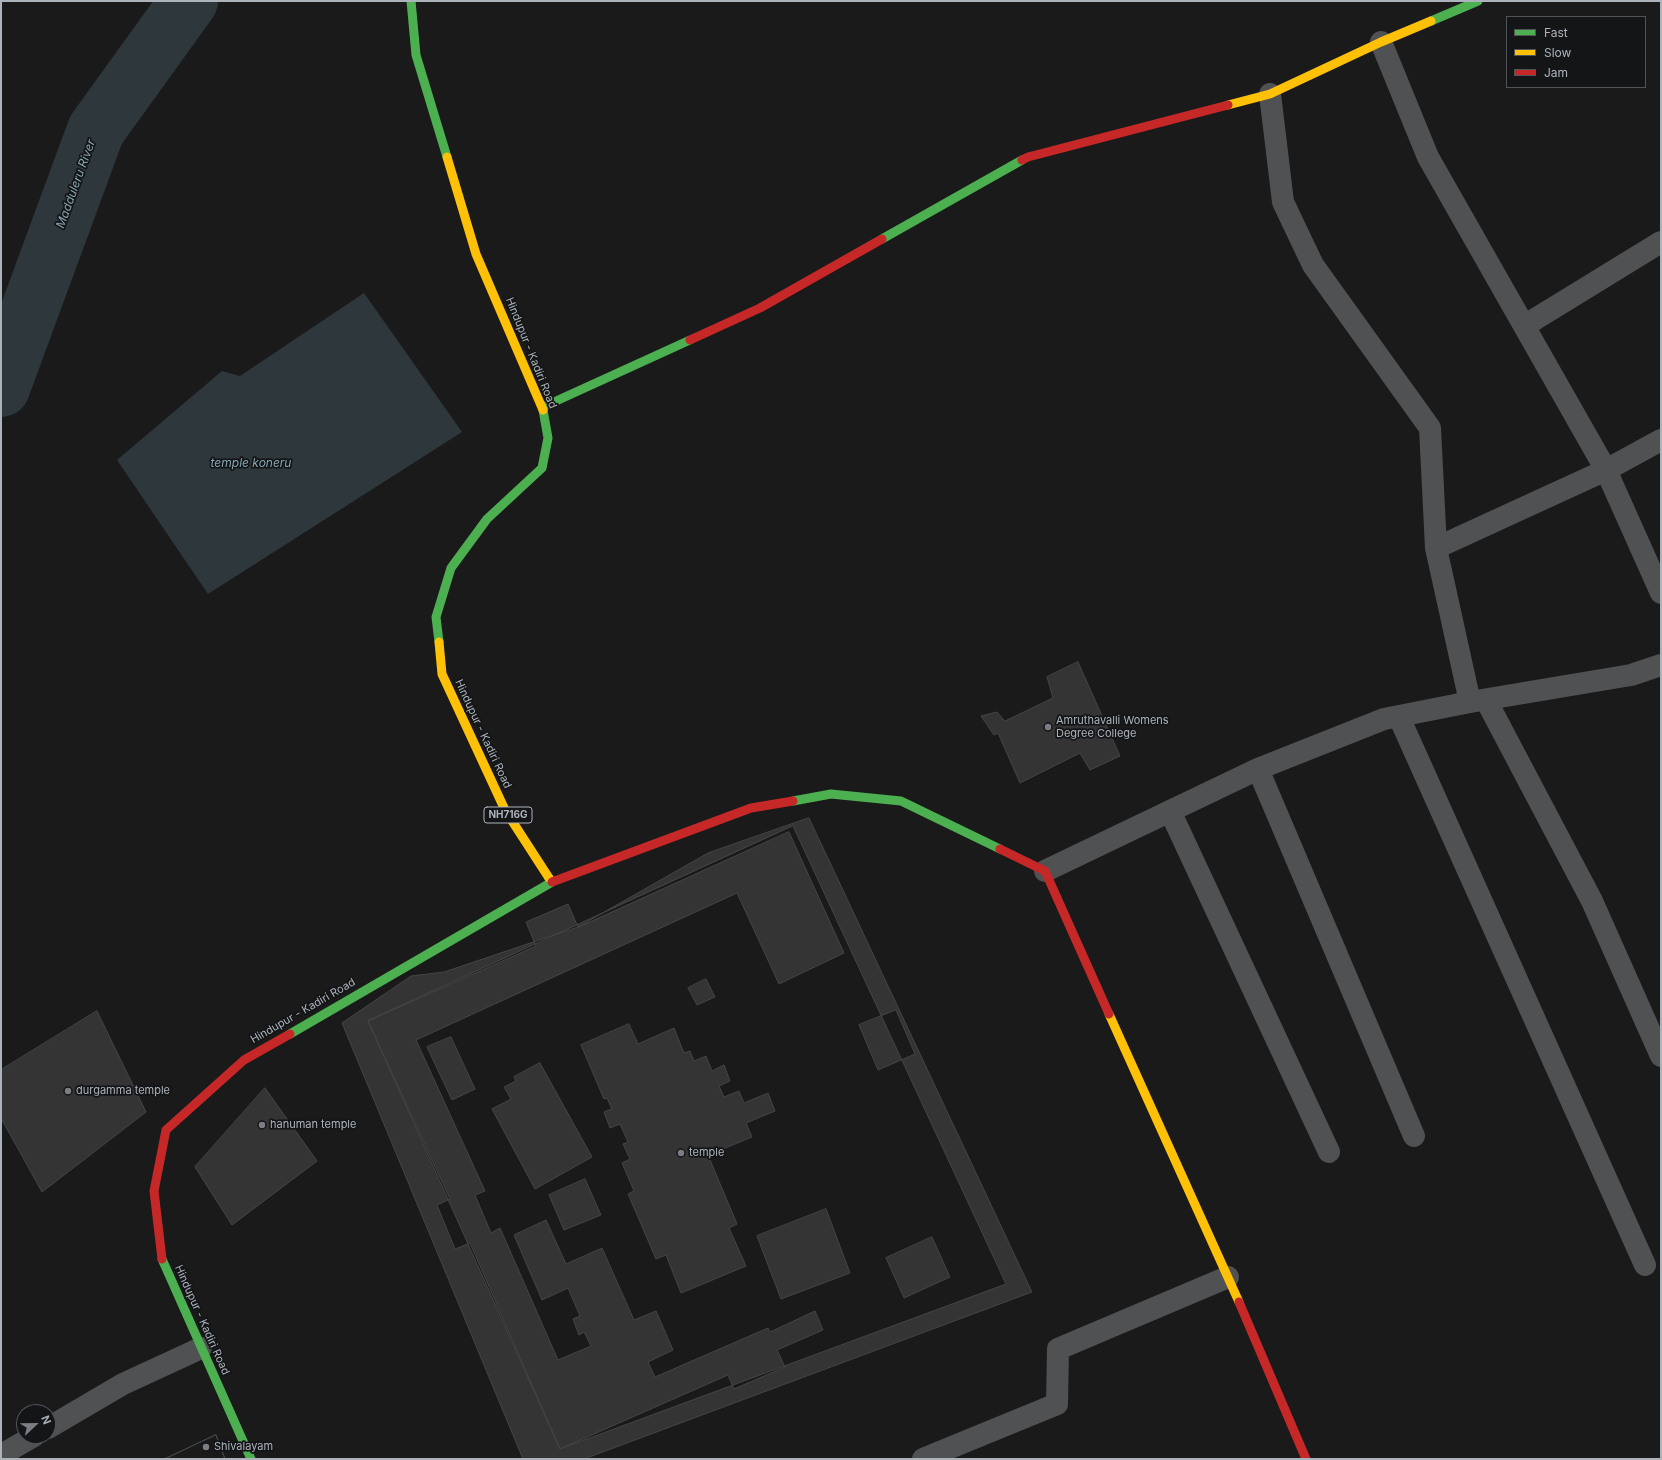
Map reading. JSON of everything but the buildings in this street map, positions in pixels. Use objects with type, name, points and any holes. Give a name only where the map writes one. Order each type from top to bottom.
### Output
[{"type":"main road","name":"Hindupur - Kadiri Road","points":[[251,1459],[162,1259],[154,1191],[166,1130],[244,1060],[552,882],[505,810],[442,674],[436,617],[451,568],[487,519],[542,468],[548,438],[543,407],[476,254],[416,55],[411,1]]},
{"type":"main road","points":[[543,407],[760,308],[1028,157],[1270,94],[1381,42],[1478,1]]},
{"type":"main road","points":[[552,882],[750,808],[831,794],[902,801],[1045,871],[1228,1277],[1306,1459]]},
{"type":"street","points":[[1381,42],[1428,157],[1606,470],[1661,593]]},
{"type":"street","points":[[1270,94],[1283,202],[1314,265],[1430,428],[1436,548],[1478,701],[1592,901],[1661,1056]]},
{"type":"street","points":[[1524,326],[1661,242]]},
{"type":"street","points":[[1436,548],[1606,470],[1661,440]]},
{"type":"street","points":[[1045,871],[1258,769],[1384,720],[1478,701],[1631,675],[1661,665]]},
{"type":"street","points":[[1400,717],[1645,1265]]},
{"type":"street","points":[[1258,769],[1414,1136]]},
{"type":"street","points":[[1170,811],[1328,1152]]},
{"type":"street","points":[[923,1459],[1057,1404],[1058,1349],[1228,1277]]},
{"type":"street","points":[[56,1423],[123,1384],[201,1348]]},
{"type":"street","points":[[1,1455],[20,1444]]},
{"type":"water","name":"temple koneru","points":[[364,293],[462,432],[208,594],[117,460],[222,371],[240,376]]},
{"type":"waterway","name":"Madduleru River","points":[[1,388],[96,130],[189,1]]},
{"type":"traffic: fast","points":[[411,1],[416,55],[447,157]]},
{"type":"traffic: fast","points":[[1431,21],[1478,1]]},
{"type":"traffic: fast","points":[[882,239],[1022,160]]},
{"type":"traffic: fast","points":[[543,407],[690,340]]},
{"type":"traffic: fast","points":[[439,642],[436,617],[451,568],[487,519],[542,468],[548,438],[543,410]]},
{"type":"traffic: fast","points":[[793,801],[831,794],[901,801],[1000,849]]},
{"type":"traffic: fast","points":[[290,1034],[552,882],[549,878]]},
{"type":"traffic: fast","points":[[162,1259],[251,1459]]},
{"type":"traffic: slow","points":[[1228,105],[1270,94],[1381,42],[1431,21]]},
{"type":"traffic: slow","points":[[447,157],[476,254],[543,410]]},
{"type":"traffic: slow","points":[[439,642],[442,674],[505,810],[549,878]]},
{"type":"traffic: slow","points":[[1109,1014],[1239,1302]]},
{"type":"traffic: jam","points":[[1022,160],[1028,157],[1228,105]]},
{"type":"traffic: jam","points":[[690,340],[760,308],[882,239]]},
{"type":"traffic: jam","points":[[552,882],[751,808],[793,801]]},
{"type":"traffic: jam","points":[[1000,849],[1045,871],[1109,1014]]},
{"type":"traffic: jam","points":[[162,1259],[154,1191],[166,1130],[244,1060],[290,1034]]},
{"type":"traffic: jam","points":[[1239,1302],[1306,1459]]},
{"type":"place","name":"Amruthavalli Womens Degree College","points":[[1048,727]]},
{"type":"place","name":"durgamma temple","points":[[68,1091]]},
{"type":"place","name":"hanuman temple","points":[[262,1125]]},
{"type":"place","name":"temple","points":[[681,1153]]},
{"type":"place","name":"Shivalayam","points":[[206,1447]]}]
